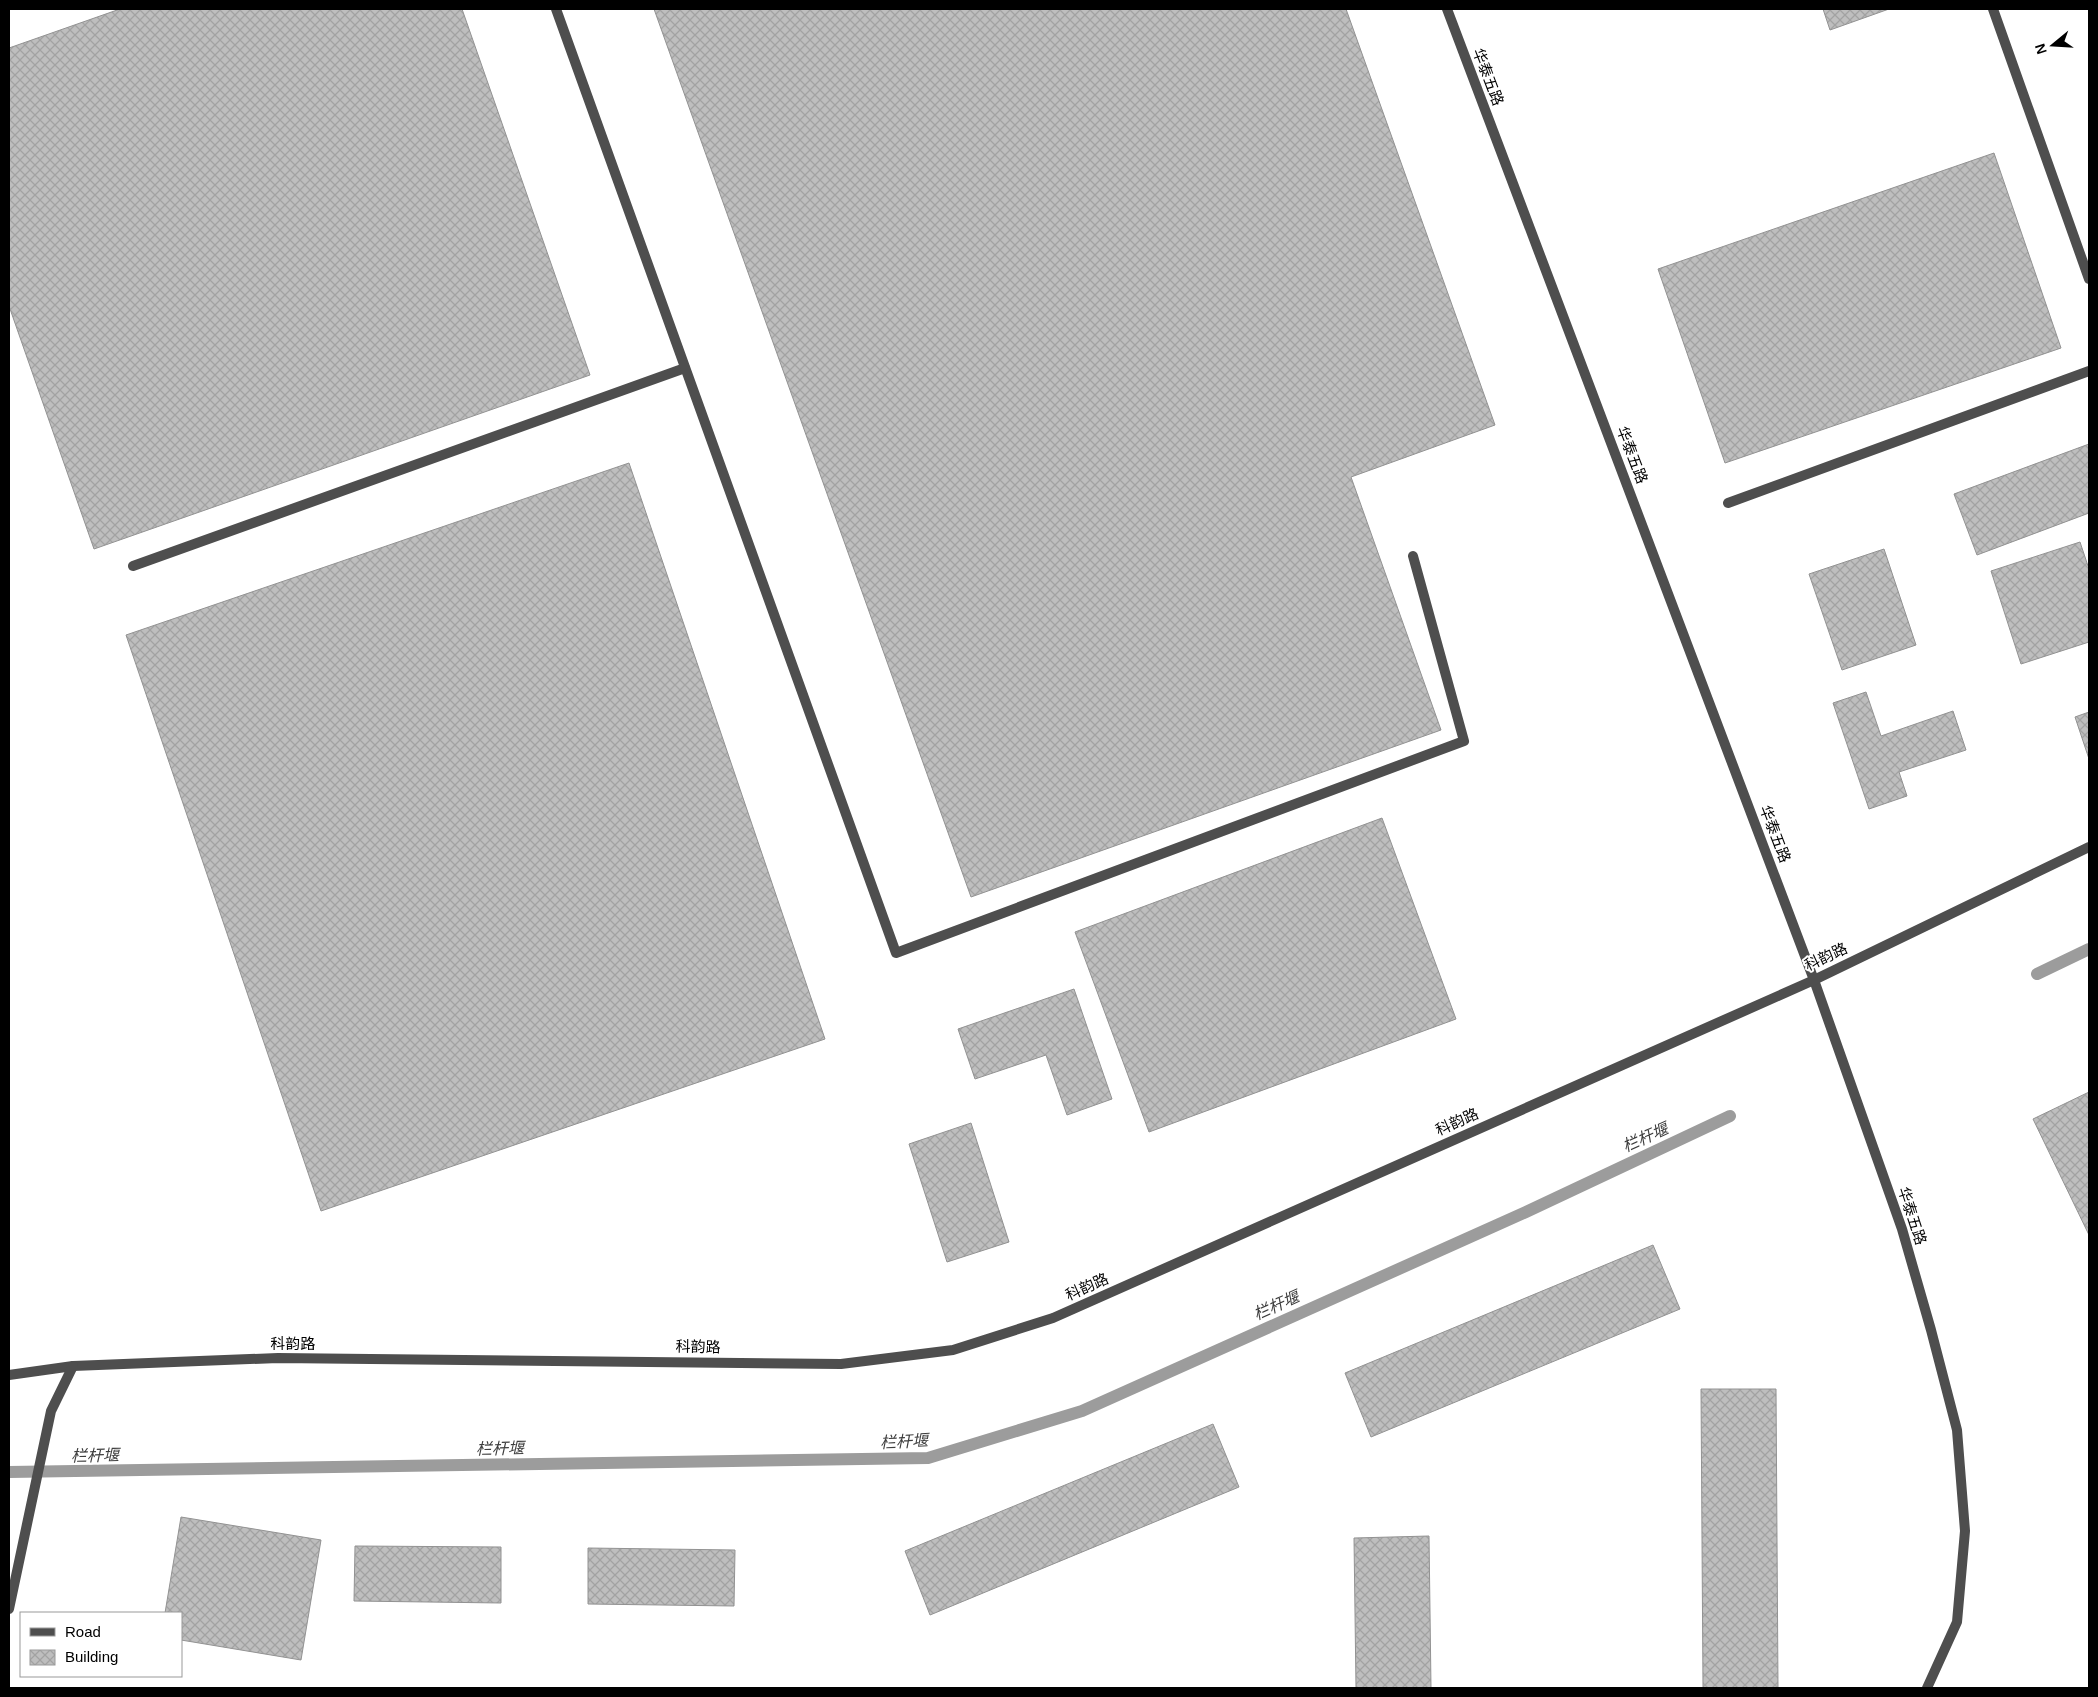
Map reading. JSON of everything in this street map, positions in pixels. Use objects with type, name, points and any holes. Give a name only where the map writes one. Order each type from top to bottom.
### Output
[{"type":"street","points":[[556,9],[896,954],[1464,741],[1413,556]]},
{"type":"street","name":"华泰五路","points":[[1446,9],[1814,980],[1902,1229],[1957,1430],[1965,1531],[1957,1622],[1927,1688]]},
{"type":"street","points":[[1993,9],[2089,279]]},
{"type":"street","points":[[133,566],[685,368]]},
{"type":"street","points":[[1728,503],[2089,371]]},
{"type":"street","name":"科韵路","points":[[9,1375],[72,1366],[278,1358],[841,1364],[953,1350],[1053,1318],[1814,980],[2089,847]]},
{"type":"street","points":[[9,1609],[28,1511],[51,1411],[72,1366]]},
{"type":"building","points":[[120,9],[462,9],[590,375],[94,549],[9,306],[9,48]]},
{"type":"building","points":[[654,9],[1346,9],[1495,425],[1351,477],[1441,730],[971,897]]},
{"type":"building","points":[[1823,9],[1889,9],[1830,30]]},
{"type":"building","points":[[1994,153],[2061,348],[1725,463],[1658,269]]},
{"type":"building","points":[[2089,444],[2089,513],[1977,555],[1954,494]]},
{"type":"building","points":[[629,463],[825,1039],[321,1211],[126,635]]},
{"type":"building","points":[[2080,542],[2089,566],[2089,642],[2021,664],[1991,571]]},
{"type":"building","points":[[1884,549],[1916,645],[1842,670],[1809,574]]},
{"type":"building","points":[[1866,692],[1881,736],[1953,711],[1966,750],[1899,772],[1907,796],[1869,809],[1833,703]]},
{"type":"building","points":[[2089,712],[2089,759],[2075,717]]},
{"type":"building","points":[[1382,818],[1456,1019],[1149,1132],[1075,932]]},
{"type":"building","points":[[1074,989],[1112,1099],[1067,1115],[1046,1055],[975,1079],[958,1029]]},
{"type":"building","points":[[2089,1092],[2089,1235],[2033,1119]]},
{"type":"building","points":[[971,1123],[1009,1242],[947,1262],[909,1144]]},
{"type":"building","points":[[1653,1245],[1680,1309],[1371,1437],[1345,1373]]},
{"type":"building","points":[[1701,1389],[1776,1389],[1778,1688],[1703,1688]]},
{"type":"building","points":[[1213,1424],[1239,1487],[930,1615],[905,1551]]},
{"type":"building","points":[[181,1517],[321,1540],[301,1660],[182,1640],[182,1612],[165,1612]]},
{"type":"building","points":[[1429,1536],[1431,1688],[1356,1688],[1354,1538]]},
{"type":"building","points":[[355,1546],[501,1547],[501,1603],[354,1601]]},
{"type":"building","points":[[588,1548],[735,1550],[734,1606],[588,1604]]},
{"type":"waterway","name":"栏杆堰","points":[[2037,974],[2089,949]]},
{"type":"waterway","name":"栏杆堰","points":[[9,1472],[928,1458],[1082,1411],[1526,1212],[1730,1116]]}]
